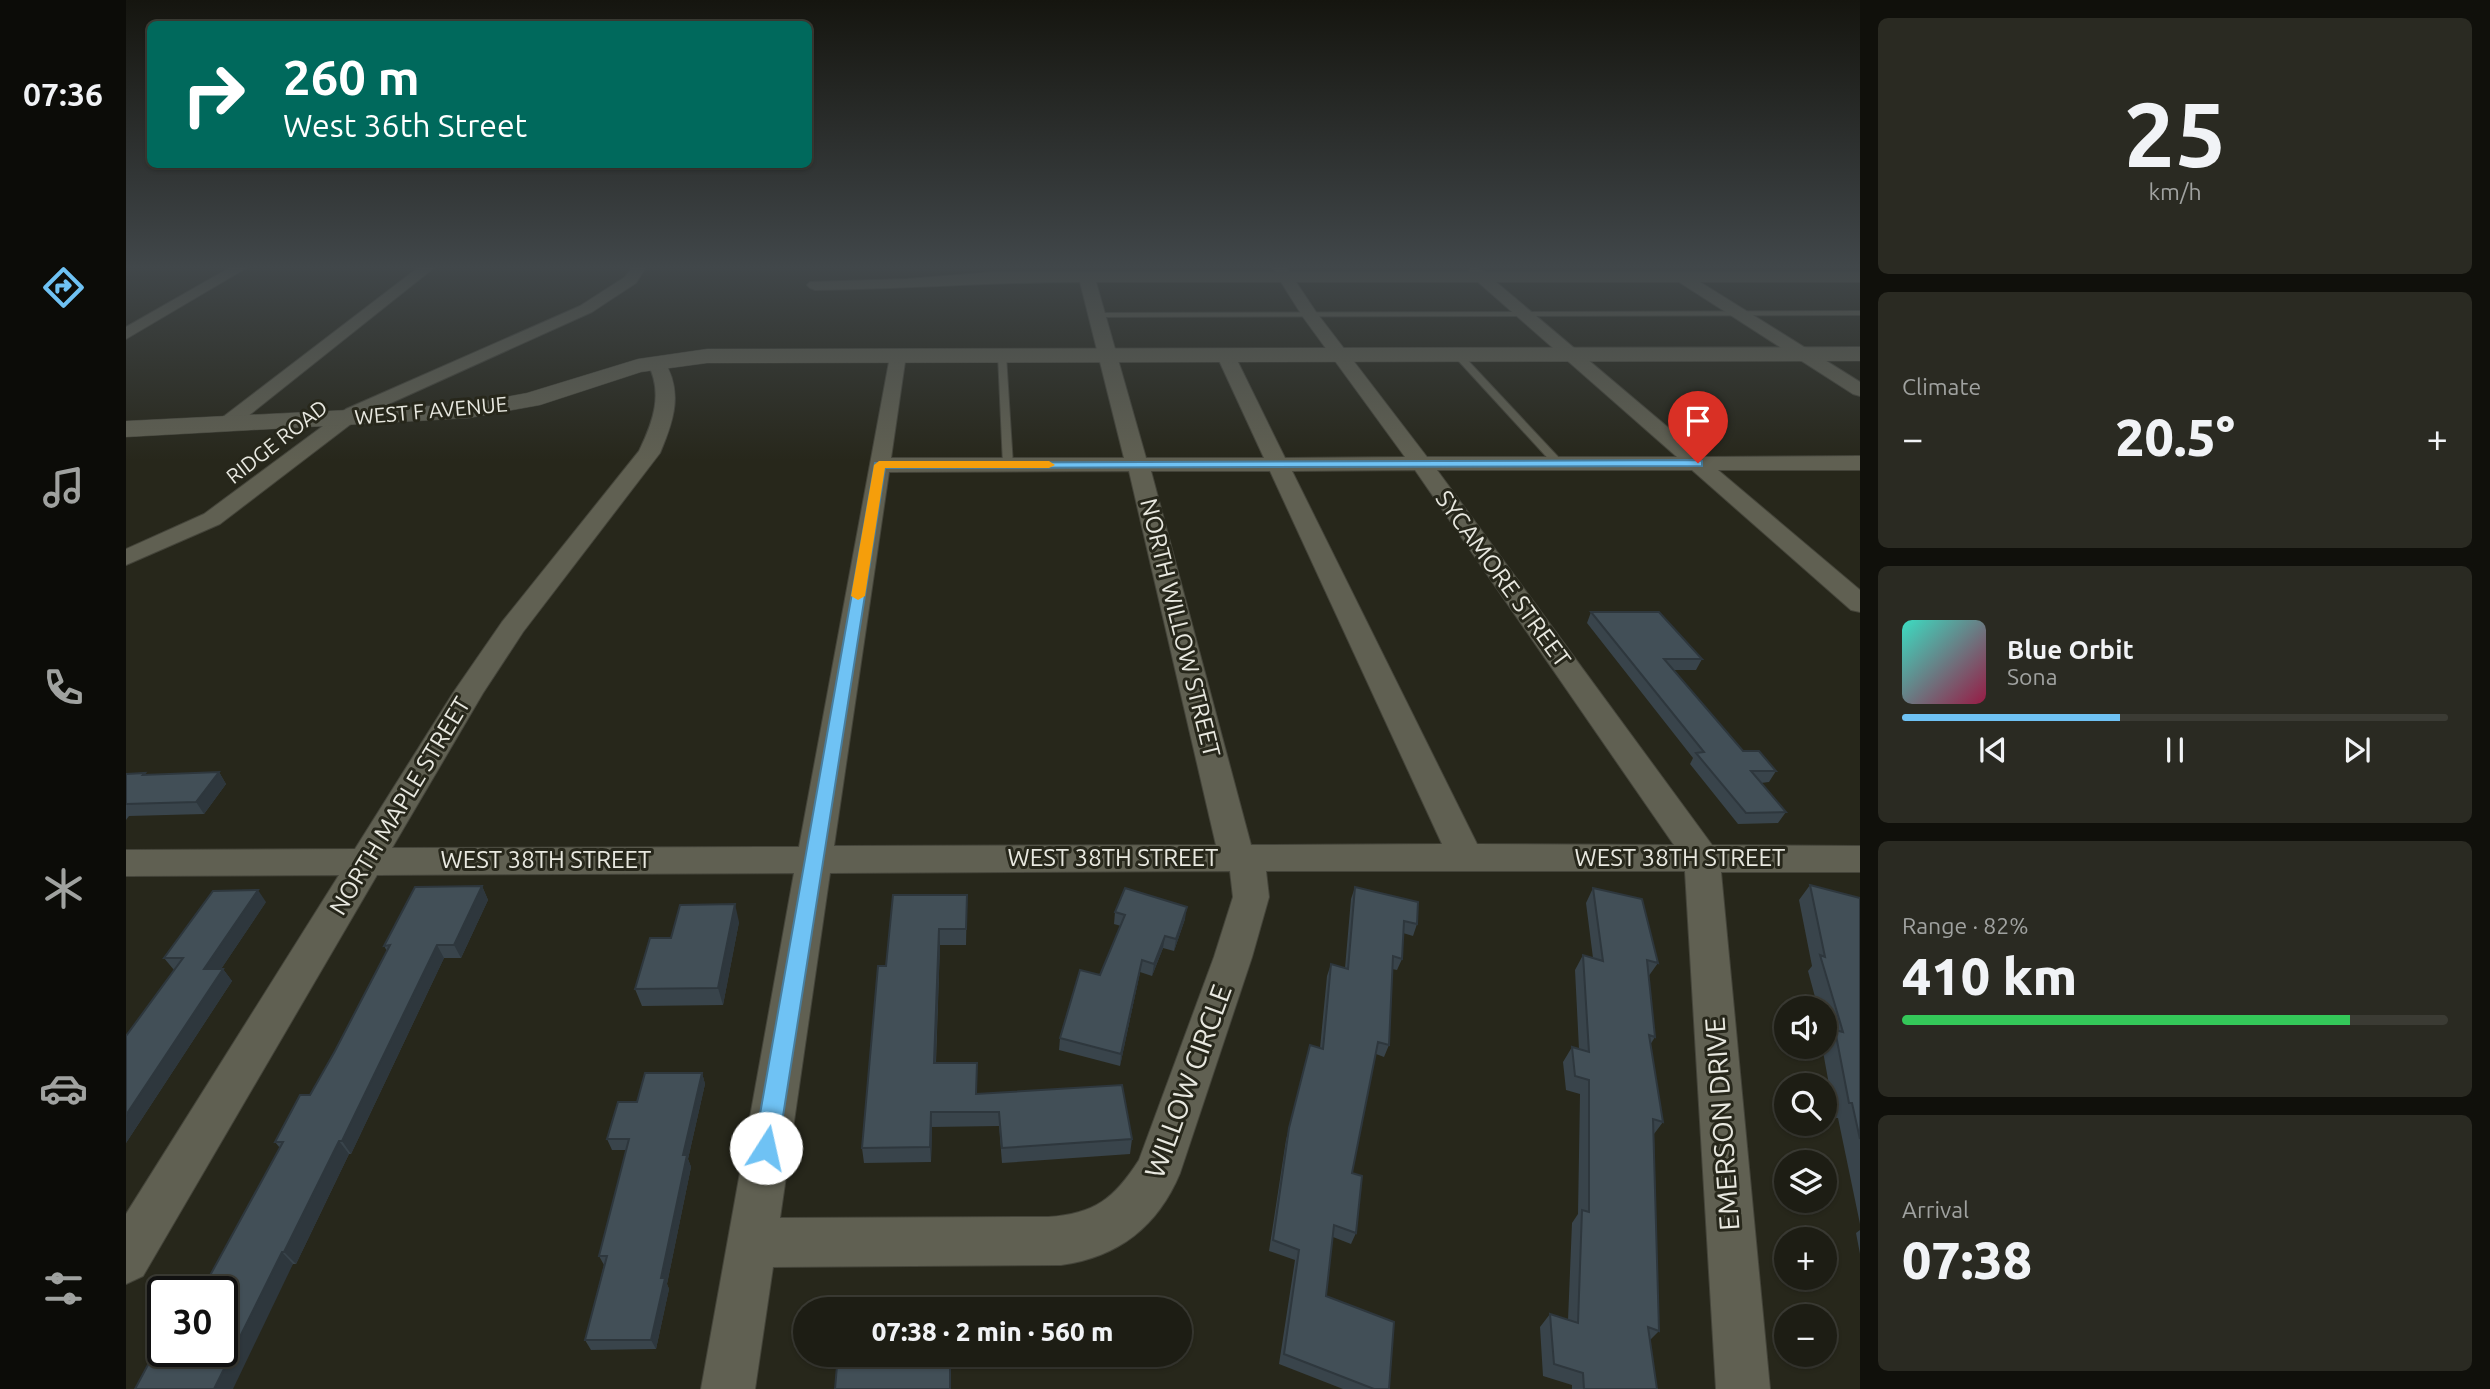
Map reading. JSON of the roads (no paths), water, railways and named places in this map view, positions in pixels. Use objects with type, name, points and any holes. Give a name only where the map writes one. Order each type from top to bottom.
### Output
[{"type":"street","points":[[226,424],[345,332]]},
{"type":"street","name":"RIDGE ROAD","points":[[126,558],[212,519],[363,407],[534,332]]},
{"type":"street","name":"NORTH WILLOW STREET","points":[[1103,332],[1131,449],[1139,466],[1242,857]]},
{"type":"street","name":"SYCAMORE STREET","points":[[1322,332],[1421,464],[1702,858]]},
{"type":"street","points":[[1544,332],[1860,604]]},
{"type":"street","points":[[1768,332],[1860,390]]},
{"type":"street","points":[[1224,354],[1466,857]]},
{"type":"street","name":"WEST F AVENUE","points":[[126,429],[345,419],[495,408],[531,400],[656,362],[716,355],[1860,354]]},
{"type":"street","points":[[728,1389],[897,355]]},
{"type":"street","name":"NORTH MAPLE STREET","points":[[126,1259],[468,693],[512,628],[649,453],[661,428],[666,405],[663,371],[656,362]]},
{"type":"street","points":[[879,465],[1860,463]]},
{"type":"street","name":"WEST 38TH STREET","points":[[126,863],[1242,857],[1860,859]]},
{"type":"street","name":"WILLOW CIRCLE","points":[[752,1242],[911,1244],[1072,1240],[1098,1232],[1120,1219],[1142,1199],[1157,1173],[1229,970],[1251,897],[1242,857]]},
{"type":"street","name":"EMERSON DRIVE","points":[[1702,858],[1743,1389]]},
{"type":"lane","points":[[1457,354],[1558,463]]},
{"type":"lane","points":[[1002,355],[1008,465]]}]
